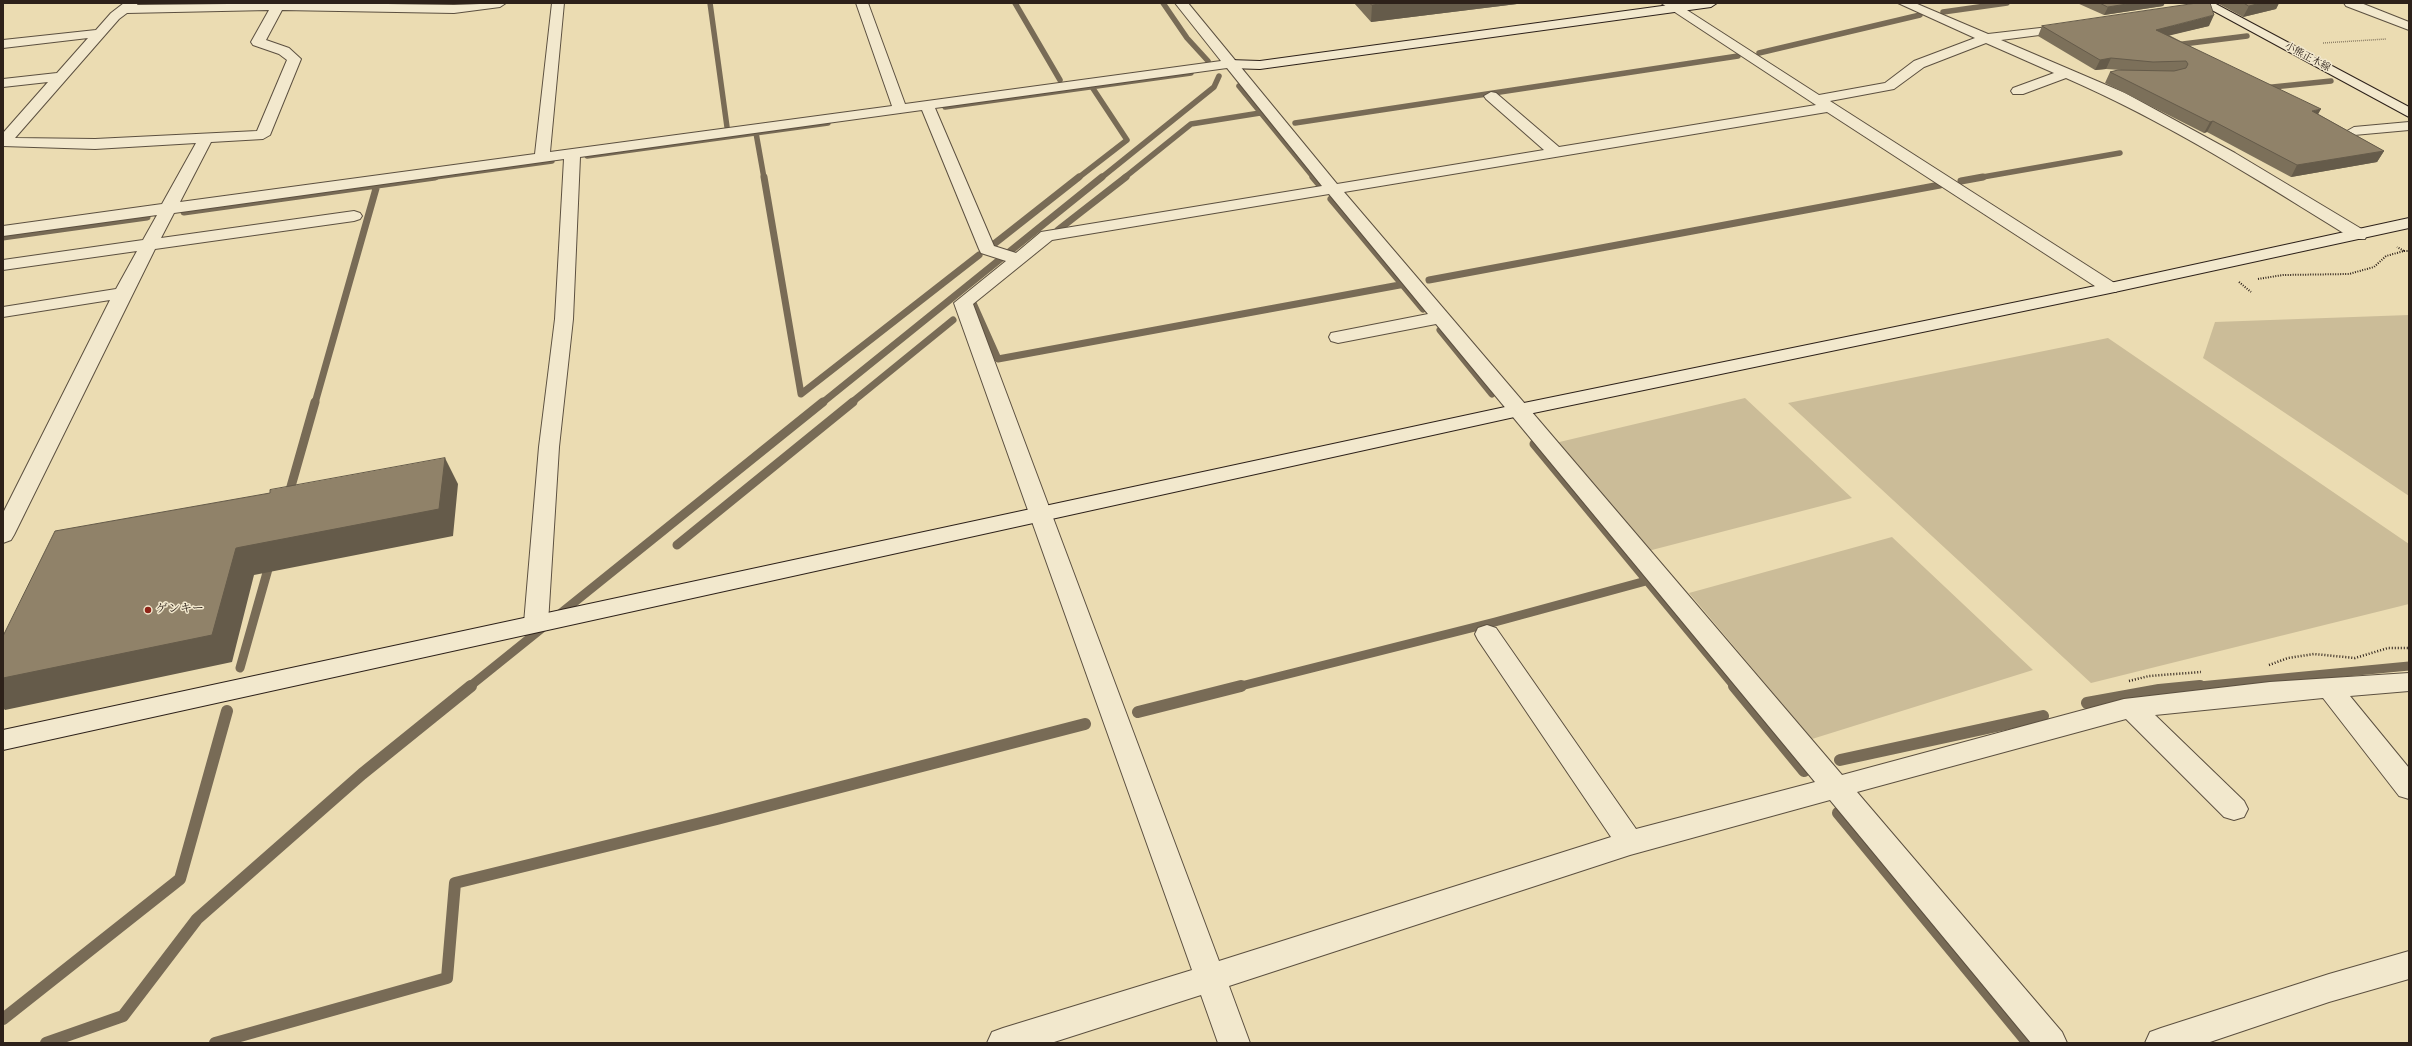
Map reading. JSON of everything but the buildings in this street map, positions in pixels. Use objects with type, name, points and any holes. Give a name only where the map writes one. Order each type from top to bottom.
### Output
[{"type":"street","points":[[3,142],[115,16],[129,6],[277,5],[454,9],[500,3]]},
{"type":"street","points":[[542,157],[558,3]]},
{"type":"street","points":[[862,3],[900,109]]},
{"type":"street","points":[[1181,3],[1229,64],[1333,189],[2051,1043]]},
{"type":"street","points":[[3,232],[1229,64],[1260,65],[1671,5],[1711,3]]},
{"type":"street","points":[[1904,3],[2120,96],[2230,156],[2359,235]]},
{"type":"street","points":[[2350,3],[2409,26]]},
{"type":"street","points":[[3,142],[95,144],[263,135],[294,59],[284,51],[258,42],[277,5]]},
{"type":"street","points":[[1671,5],[2110,288]]},
{"type":"street","name":"小熊正木線","points":[[2203,5],[2283,45],[2409,112]]},
{"type":"street","points":[[1234,1043],[968,312],[963,303],[1015,258],[1047,236],[1556,152],[1825,103],[1889,86],[1919,64],[1988,38],[2081,25]]},
{"type":"street","points":[[3,44],[100,33]]},
{"type":"street","points":[[2018,91],[2072,75],[2106,74]]},
{"type":"street","points":[[3,83],[61,77]]},
{"type":"street","points":[[1491,96],[1556,152]]},
{"type":"street","points":[[927,106],[987,249],[1015,258]]},
{"type":"street","points":[[2354,131],[2409,126]]},
{"type":"street","points":[[3,535],[123,293],[206,138]]},
{"type":"street","points":[[537,623],[549,447],[564,320],[572,155]]},
{"type":"street","points":[[3,265],[354,216]]},
{"type":"street","points":[[3,740],[1519,410],[2110,288],[2409,223]]},
{"type":"street","points":[[3,312],[123,293]]},
{"type":"street","points":[[1338,337],[1442,317]]},
{"type":"street","points":[[1487,634],[1630,843]]},
{"type":"street","points":[[1003,1043],[1211,978],[1630,843],[1834,786],[2131,708],[2270,692],[2409,682]]},
{"type":"street","points":[[2330,688],[2409,788]]},
{"type":"street","points":[[2131,708],[2234,809]]},
{"type":"street","points":[[2161,1043],[2329,988],[2409,965]]},
{"type":"path","points":[[2283,45],[2393,39]]},
{"type":"path","points":[[2392,244],[2404,251]]},
{"type":"path","points":[[2253,280],[2282,275],[2318,276],[2349,274],[2374,267],[2386,256],[2409,251]]},
{"type":"path","points":[[2246,281],[2239,282],[2250,292]]},
{"type":"shaded area","points":[[2409,315],[2409,496],[2203,358],[2215,322]]},
{"type":"shaded area","points":[[2108,338],[2409,544],[2409,604],[2091,683],[1788,403]]},
{"type":"shaded area","points":[[1745,398],[1852,498],[1648,551],[1551,444]]},
{"type":"shaded area","points":[[1892,537],[2033,670],[1812,739],[1689,593]]},
{"type":"waterway","points":[[710,3],[727,127]]},
{"type":"waterway","points":[[1015,3],[1060,80]]},
{"type":"waterway","points":[[1163,3],[1187,38],[1208,61]]},
{"type":"waterway","points":[[1943,12],[2007,3]]},
{"type":"waterway","points":[[1759,53],[1920,15]]},
{"type":"waterway","points":[[2175,45],[2247,36]]},
{"type":"waterway","points":[[1295,123],[1738,56]]},
{"type":"waterway","points":[[945,107],[1191,73]]},
{"type":"waterway","points":[[1101,178],[1214,87],[1219,76]]},
{"type":"waterway","points":[[2263,88],[2331,81]]},
{"type":"waterway","points":[[1239,86],[1314,178]]},
{"type":"waterway","points":[[1078,178],[1127,140],[1092,87]]},
{"type":"waterway","points":[[1124,178],[1191,124],[1260,113]]},
{"type":"waterway","points":[[587,156],[828,123]]},
{"type":"waterway","points":[[756,133],[764,178]]},
{"type":"waterway","points":[[1977,178],[2120,153]]},
{"type":"waterway","points":[[428,178],[552,161]]},
{"type":"waterway","points":[[377,185],[435,177]]},
{"type":"waterway","points":[[764,177],[801,394],[979,255]]},
{"type":"waterway","points":[[994,244],[1079,177]]},
{"type":"waterway","points":[[822,403],[1102,177]]},
{"type":"waterway","points":[[1058,230],[1126,177]]},
{"type":"waterway","points":[[1313,177],[1318,183]]},
{"type":"waterway","points":[[1961,181],[1983,177]]},
{"type":"waterway","points":[[184,212],[377,185]]},
{"type":"waterway","points":[[315,403],[377,185]]},
{"type":"waterway","points":[[1429,280],[1940,185]]},
{"type":"waterway","points":[[1331,199],[1402,284]]},
{"type":"waterway","points":[[3,237],[147,217]]},
{"type":"waterway","points":[[973,303],[998,359],[1402,284]]},
{"type":"waterway","points":[[1402,284],[1423,309]]},
{"type":"waterway","points":[[851,403],[953,320]]},
{"type":"waterway","points":[[1440,330],[1492,394]]},
{"type":"waterway","points":[[288,497],[315,402]]},
{"type":"waterway","points":[[556,617],[823,402]]},
{"type":"waterway","points":[[677,545],[853,402]]},
{"type":"waterway","points":[[1534,444],[1735,687]]},
{"type":"waterway","points":[[240,668],[270,562]]},
{"type":"waterway","points":[[1237,687],[1495,622],[1646,581]]},
{"type":"waterway","points":[[469,687],[546,625]]},
{"type":"waterway","points":[[2189,687],[2409,666]]},
{"type":"waterway","points":[[46,1043],[123,1016],[197,919],[362,774],[471,686]]},
{"type":"waterway","points":[[1138,712],[1241,686]]},
{"type":"waterway","points":[[1734,686],[1804,771]]},
{"type":"waterway","points":[[2087,703],[2159,690],[2200,686]]},
{"type":"waterway","points":[[3,1019],[180,879],[227,711]]},
{"type":"waterway","points":[[1840,760],[2043,716]]},
{"type":"waterway","points":[[215,1043],[447,978],[455,883],[717,819],[1085,724]]},
{"type":"waterway","points":[[1838,813],[2028,1043]]},
{"type":"place","name":"ゲンキー","points":[[148,610]]}]
